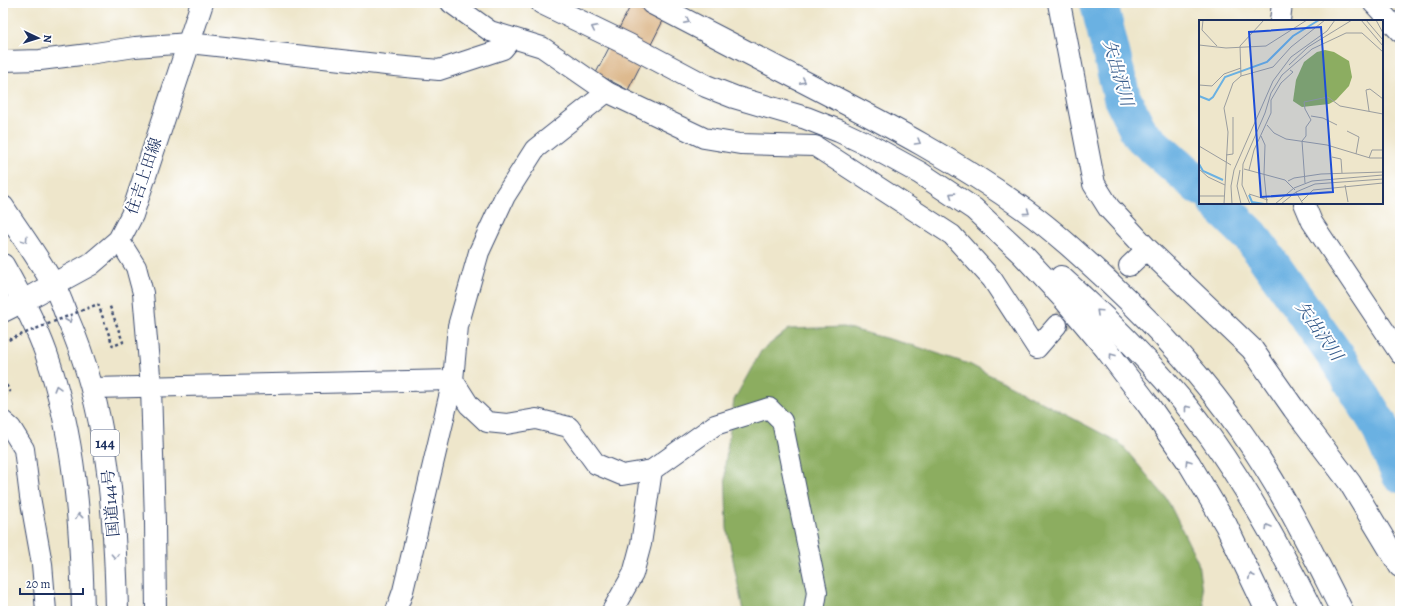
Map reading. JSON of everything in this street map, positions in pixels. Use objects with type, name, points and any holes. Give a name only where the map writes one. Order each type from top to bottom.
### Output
[{"type":"main road","name":"住吉上田線","points":[[3,311],[91,264],[119,240],[132,215],[202,3]]},
{"type":"main road","points":[[542,3],[629,45],[706,86],[734,97],[806,118],[871,146],[920,173],[974,209],[1032,252],[1130,342],[1174,391],[1211,438],[1245,489],[1278,545],[1312,611]]},
{"type":"main road","points":[[652,3],[916,141],[972,174],[1025,210],[1078,253],[1167,339],[1208,388],[1243,434],[1310,546],[1342,611]]},
{"type":"main road","points":[[1059,3],[1094,184],[1109,208],[1147,249],[1252,349],[1294,409],[1350,483],[1400,566]]},
{"type":"main road","name":"144","points":[[3,208],[53,284]]},
{"type":"main road","points":[[974,209],[1022,254],[1064,299],[1106,349],[1147,403],[1189,463],[1226,526],[1267,611]]},
{"type":"main road","name":"144","points":[[3,265],[23,301]]},
{"type":"main road","name":"国道144号","points":[[53,284],[76,336],[93,388],[105,444],[113,505],[116,567],[116,611]]},
{"type":"main road","name":"国道144号","points":[[23,301],[46,352],[62,407],[74,467],[80,523],[83,611]]},
{"type":"street","points":[[451,3],[490,31],[542,47],[607,92],[704,138],[740,144],[815,146],[952,235],[992,279],[1037,348],[1057,325]]},
{"type":"street","points":[[1280,20],[1282,3]]},
{"type":"street","points":[[1373,3],[1400,32]]},
{"type":"street","points":[[3,61],[40,60],[89,54],[135,46],[189,43],[439,70],[503,49],[512,38]]},
{"type":"street","points":[[396,611],[403,591],[453,380],[458,326],[479,252],[505,196],[535,149],[607,92]]},
{"type":"street","points":[[1304,204],[1312,222],[1400,354]]},
{"type":"street","points":[[119,240],[136,268],[143,293],[151,387],[156,611]]},
{"type":"street","points":[[1129,266],[1147,249]]},
{"type":"street","points":[[93,388],[453,380]]},
{"type":"street","points":[[453,380],[469,405],[487,422],[507,424],[536,419],[569,427],[596,464],[622,475],[652,470],[715,425],[769,408],[782,421],[816,592],[814,611]]},
{"type":"street","points":[[3,421],[11,428],[24,449],[30,497],[42,564],[46,611]]},
{"type":"street","points":[[612,611],[633,574],[641,544],[652,470]]},
{"type":"path","points":[[3,342],[98,304],[113,346],[123,342],[109,304]]},
{"type":"path","points":[[3,380],[10,391],[3,397]]},
{"type":"green space","points":[[844,327],[915,346],[969,364],[1120,443],[1167,499],[1198,562],[1205,611],[743,611],[727,529],[725,465],[734,400],[761,351],[789,329]]},
{"type":"building","points":[[632,3],[672,3],[628,90],[596,73]]},
{"type":"waterway","name":"矢出沢川","points":[[1099,3],[1122,98],[1140,134],[1199,186]]},
{"type":"waterway","name":"矢出沢川","points":[[1218,204],[1251,236],[1342,365],[1378,423],[1400,474]]},
{"type":"tunnel","points":[[1057,325],[1129,266]]}]
